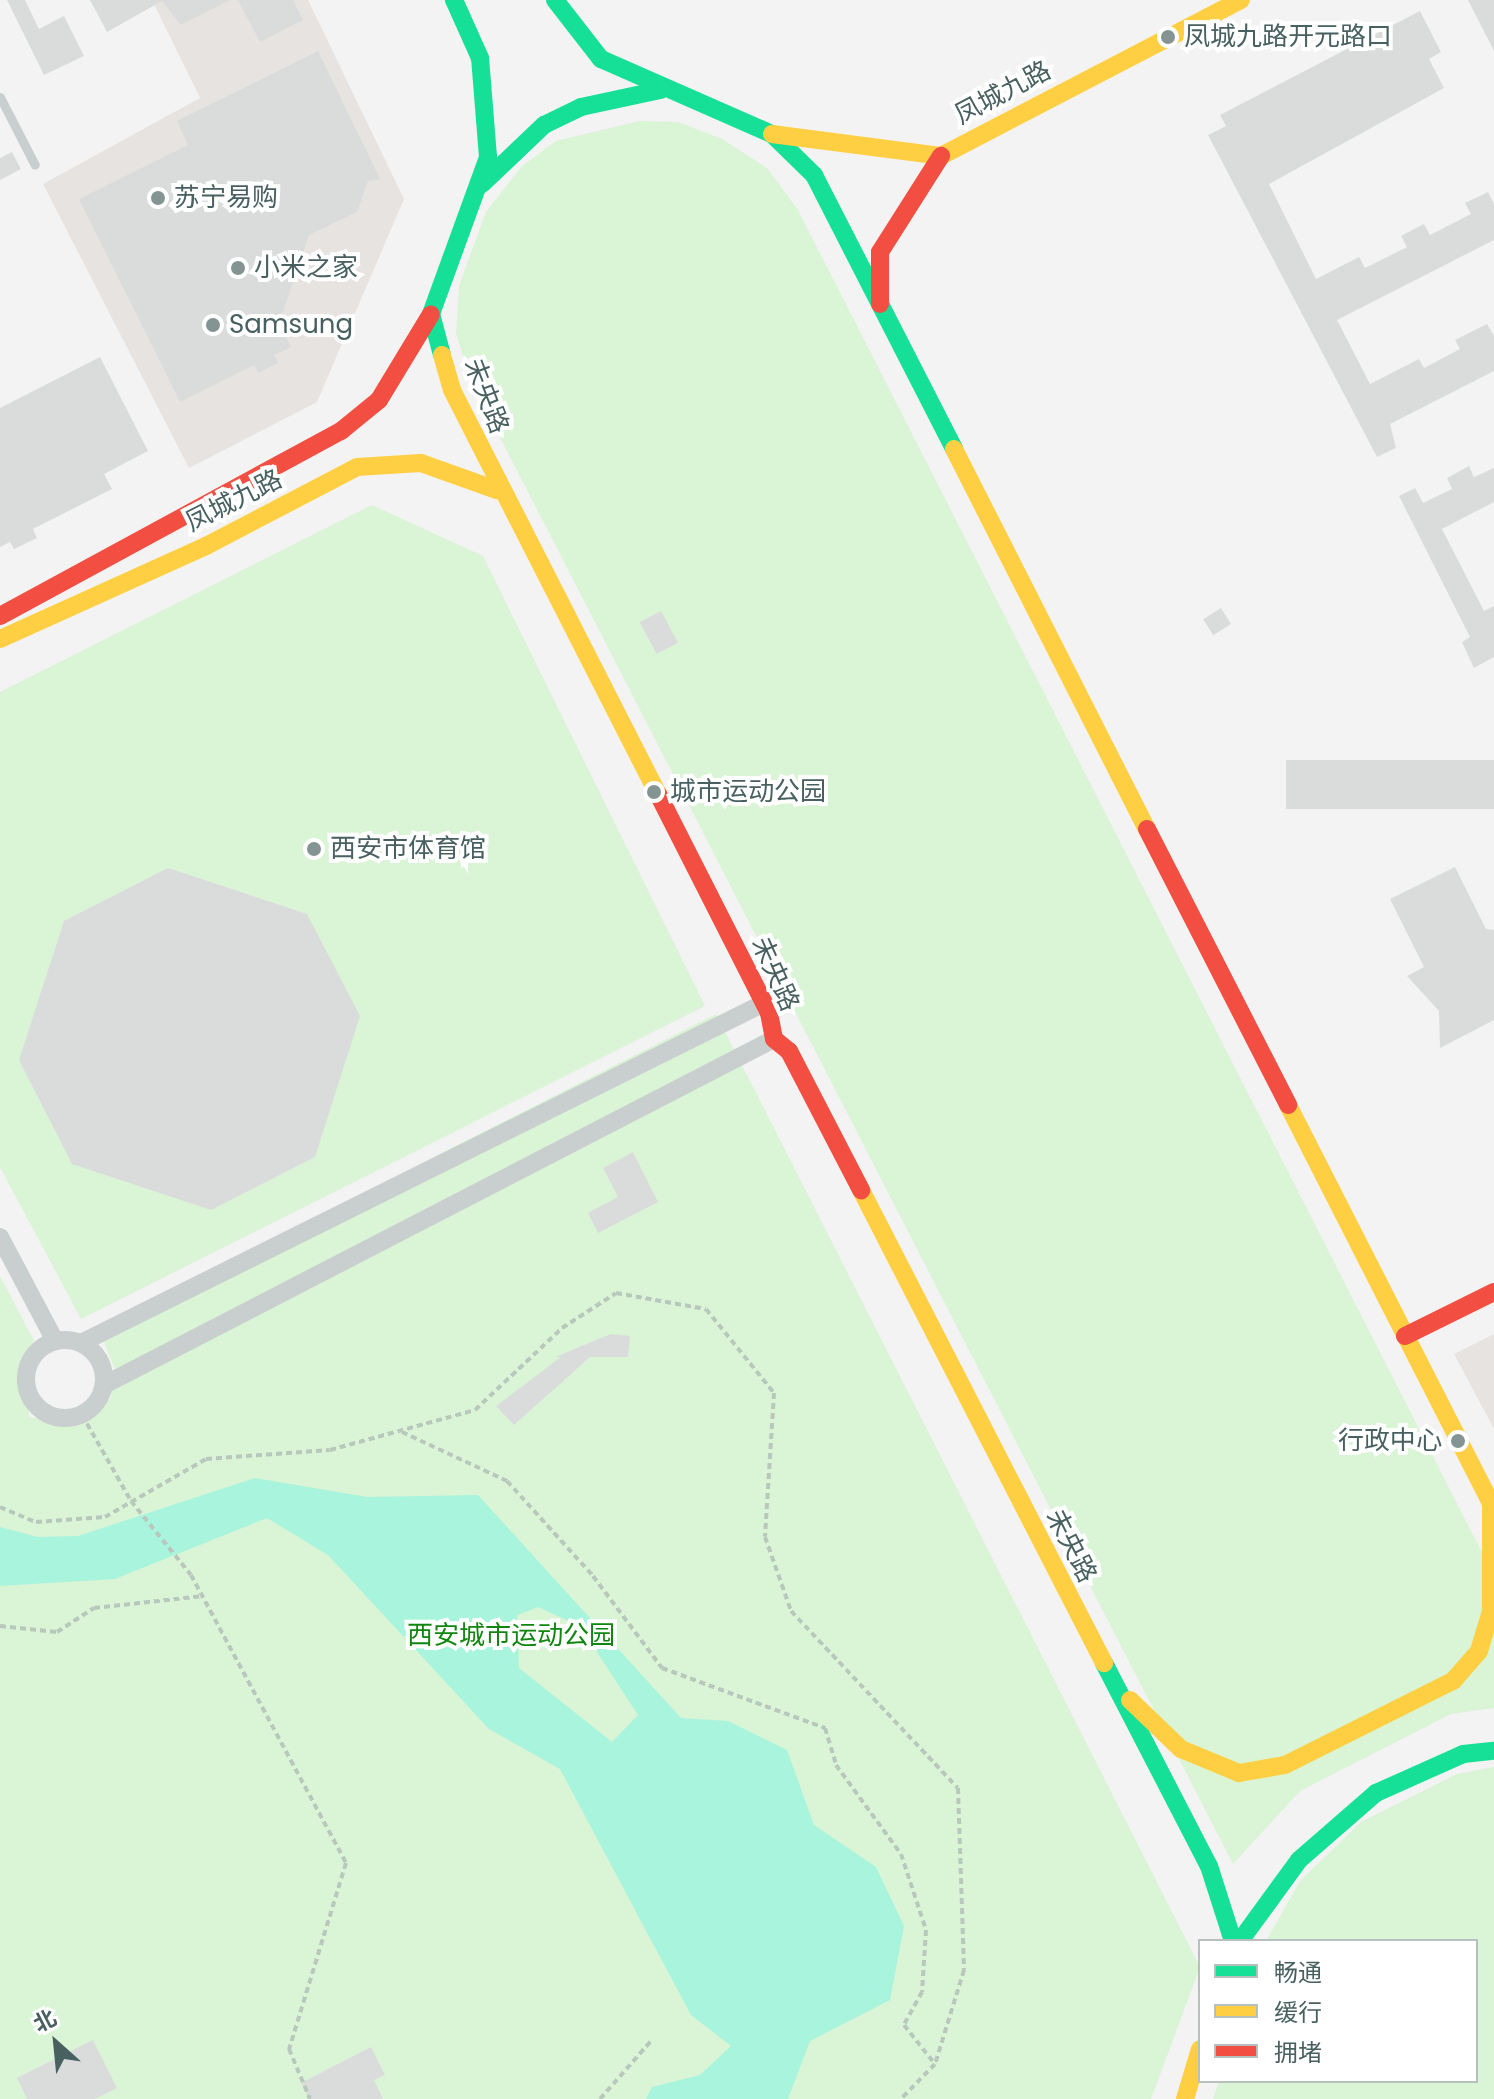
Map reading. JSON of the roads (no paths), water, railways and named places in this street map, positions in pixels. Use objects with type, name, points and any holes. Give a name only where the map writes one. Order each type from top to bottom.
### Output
[{"type":"main road","points":[[431,314],[471,196],[488,157],[480,58],[454,0]]},
{"type":"main road","points":[[555,0],[601,59],[660,90],[772,134],[814,175],[1492,1507],[1491,1611],[1479,1651],[1453,1681],[1285,1765],[1239,1773],[1181,1749],[1113,1683]]},
{"type":"main road","name":"凤城九路","points":[[772,134],[941,156],[1241,0]]},
{"type":"main road","points":[[471,196],[544,125],[581,107],[660,90]]},
{"type":"main road","points":[[880,306],[880,252],[941,156]]},
{"type":"main road","name":"凤城九路","points":[[0,616],[341,431],[379,400],[431,314]]},
{"type":"main road","name":"未央路","points":[[431,314],[452,390],[497,490],[764,1003],[774,1039],[789,1051],[1209,1866],[1232,1939]]},
{"type":"main road","name":"凤城九路","points":[[0,639],[206,546],[357,467],[421,463],[497,490]]},
{"type":"main road","points":[[1405,1336],[1494,1292]]},
{"type":"main road","points":[[1241,1939],[1299,1860],[1376,1793],[1463,1754],[1494,1751]]},
{"type":"main road","points":[[1185,2099],[1198,2056]]},
{"type":"street","points":[[764,1003],[81,1343],[55,1341],[27,1369],[29,1395],[57,1418],[82,1415],[104,1385],[774,1039]]},
{"type":"street","points":[[0,1237],[55,1341]]},
{"type":"street","points":[[81,1343],[100,1361],[104,1385]]},
{"type":"lane","points":[[0,97],[35,165]]},
{"type":"place","name":"凤城九路开元路口","points":[[1168,37]]},
{"type":"place","name":"苏宁易购","points":[[158,198]]},
{"type":"place","name":"小米之家","points":[[238,268]]},
{"type":"place","name":"Samsung","points":[[213,325]]},
{"type":"place","name":"城市运动公园","points":[[654,792]]},
{"type":"place","name":"西安市体育馆","points":[[314,849]]},
{"type":"place","name":"行政中心","points":[[1458,1441]]},
{"type":"park label","name":"西安城市运动公园","points":[[511,1636]]}]
